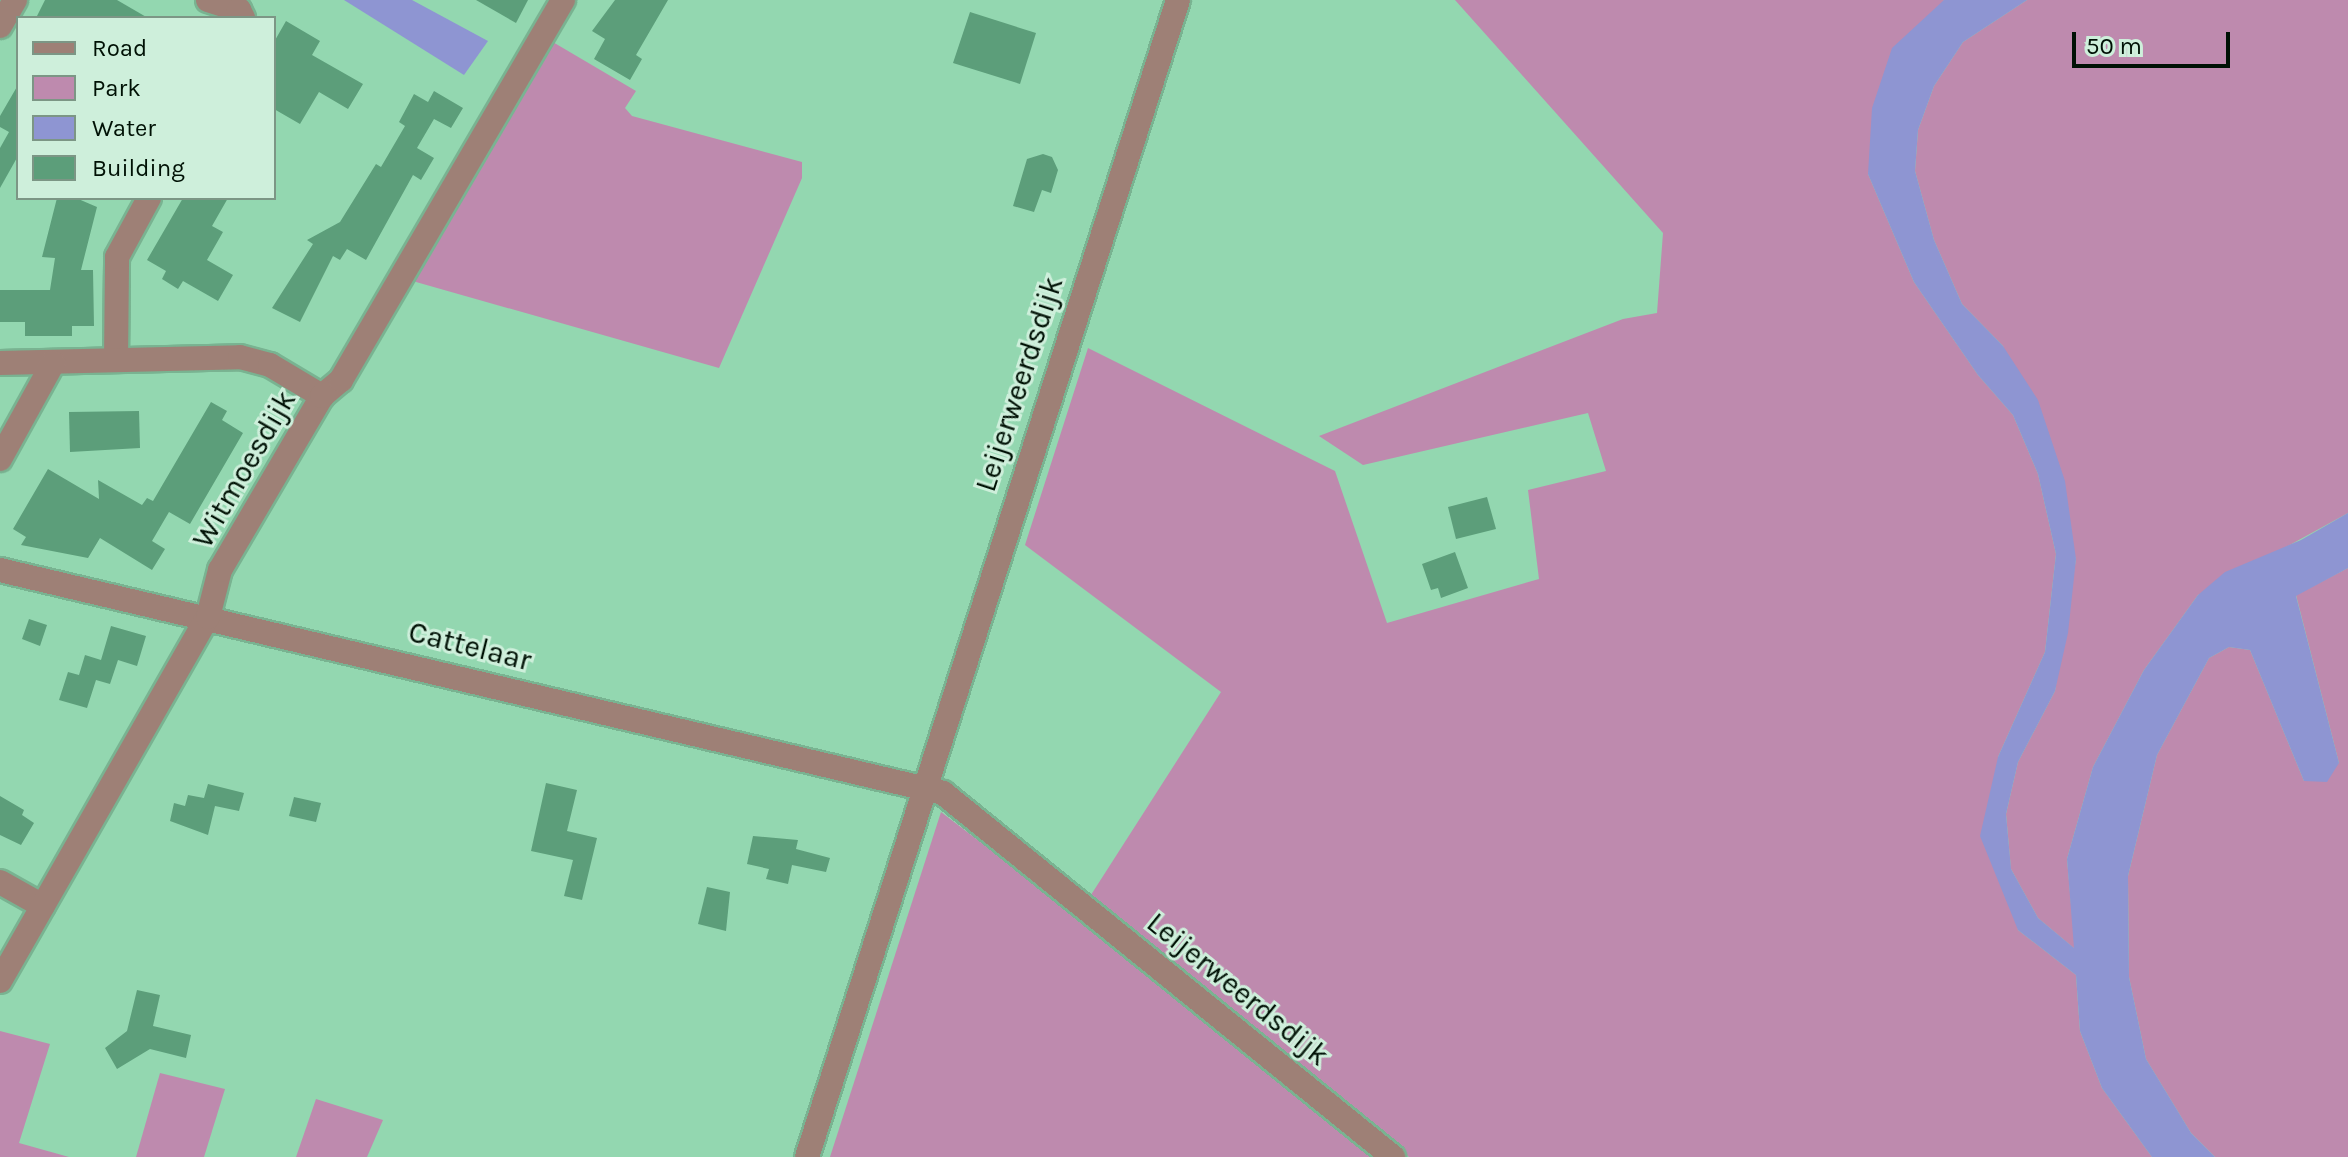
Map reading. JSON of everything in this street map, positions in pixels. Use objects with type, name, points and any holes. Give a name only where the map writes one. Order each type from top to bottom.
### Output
[{"type":"street","points":[[0,26],[15,0]]},
{"type":"street","points":[[208,0],[239,10],[242,16]]},
{"type":"street","name":"Witmoesdijk","points":[[0,981],[208,617],[220,570],[322,396],[341,380],[563,0]]},
{"type":"street","name":"Leijerweerdsdijk","points":[[807,1157],[1178,0]]},
{"type":"street","points":[[116,360],[117,257],[148,200]]},
{"type":"street","points":[[0,363],[240,357],[270,365],[322,396]]},
{"type":"street","points":[[0,459],[53,363]]},
{"type":"street","name":"Cattelaar","points":[[0,570],[925,789]]},
{"type":"street","name":"Leijerweerdsdijk","points":[[925,789],[943,793],[1393,1157]]},
{"type":"street","points":[[3,889],[43,906]]},
{"type":"green space","points":[[1455,0],[1944,0],[1868,174],[1914,282],[1978,375],[2013,415],[2038,474],[2056,554],[2045,652],[1998,757],[2018,930],[2076,975],[2080,1031],[2102,1088],[2152,1157],[1409,1157],[1089,898],[1221,692],[1025,545],[1088,348],[1335,471],[1387,623],[1539,579],[1528,490],[1606,471],[1588,413],[1363,465],[1319,436],[1623,319],[1657,313],[1663,233]]},
{"type":"green space","points":[[2027,0],[2348,0],[2348,513],[2198,595],[2144,670],[2093,767],[2067,859],[2075,949],[2038,918],[2011,869],[2006,814],[2018,762],[2055,691],[2076,559],[2003,346],[1962,304],[1934,240],[1915,171],[1918,130],[1934,86],[1963,42]]},
{"type":"green space","points":[[546,38],[636,91],[625,108],[632,116],[802,162],[802,178],[719,368],[409,280]]},
{"type":"green space","points":[[2348,568],[2348,1157],[2215,1157],[2191,1133],[2146,1059],[2129,977],[2128,876],[2157,755],[2209,658],[2229,647],[2250,650],[2304,781],[2339,763],[2296,595]]},
{"type":"green space","points":[[941,812],[1193,1004],[1380,1157],[830,1157]]},
{"type":"green space","points":[[0,1031],[50,1044],[19,1143],[69,1157],[0,1157]]},
{"type":"green space","points":[[160,1073],[225,1089],[204,1157],[136,1157]]},
{"type":"green space","points":[[316,1099],[383,1120],[367,1157],[296,1157]]},
{"type":"water","points":[[344,0],[412,0],[488,41],[464,75]]},
{"type":"water","points":[[1944,0],[2027,0],[1963,42],[1934,86],[1918,130],[1915,171],[1934,240],[1962,304],[2003,346],[2038,400],[2065,481],[2076,559],[2068,633],[2055,691],[2018,762],[2006,814],[2011,869],[2038,918],[2074,948],[2067,859],[2093,767],[2144,670],[2198,595],[2225,572],[2301,540],[2348,513],[2348,568],[2296,596],[2339,763],[2327,782],[2304,781],[2250,650],[2229,647],[2209,658],[2157,755],[2128,876],[2129,977],[2146,1059],[2191,1133],[2215,1157],[2152,1157],[2102,1088],[2080,1031],[2076,975],[2018,930],[1980,836],[1998,757],[2045,652],[2056,554],[2038,474],[2013,415],[1978,375],[1914,282],[1868,174],[1872,108],[1892,48]]},
{"type":"building","points":[[45,0],[117,0],[145,16],[37,16]]},
{"type":"building","points":[[476,0],[528,0],[516,23]]},
{"type":"building","points":[[615,0],[668,0],[636,55],[642,59],[630,80],[594,59],[605,39],[592,31]]},
{"type":"building","points":[[970,12],[1036,33],[1020,84],[953,63]]},
{"type":"building","points":[[286,21],[320,41],[312,55],[363,84],[348,109],[319,92],[300,124],[276,110],[276,38]]},
{"type":"building","points":[[16,88],[16,160],[0,188],[0,148],[9,132],[0,127],[0,116]]},
{"type":"building","points":[[434,91],[463,108],[451,128],[434,119],[417,148],[434,158],[421,180],[413,175],[366,260],[347,249],[340,260],[333,256],[300,322],[272,308],[313,244],[307,240],[340,222],[376,164],[381,167],[405,126],[399,122],[414,94],[428,102]]},
{"type":"building","points":[[1043,154],[1052,157],[1058,170],[1051,193],[1042,190],[1034,212],[1013,206],[1027,159]]},
{"type":"building","points":[[56,200],[81,200],[97,207],[81,270],[93,270],[94,326],[72,326],[72,336],[25,336],[25,322],[0,322],[0,290],[50,290],[55,258],[42,257]]},
{"type":"building","points":[[182,200],[227,200],[212,226],[223,232],[207,260],[233,275],[218,301],[183,281],[178,289],[162,279],[166,271],[147,260]]},
{"type":"building","points":[[211,402],[227,411],[222,420],[243,433],[190,524],[169,512],[152,541],[165,549],[152,570],[100,538],[88,558],[21,545],[26,537],[13,529],[48,469],[99,499],[98,480],[142,505],[147,498],[153,501]]},
{"type":"building","points":[[139,411],[140,448],[70,452],[69,412]]},
{"type":"building","points":[[1487,497],[1496,529],[1456,539],[1448,507]]},
{"type":"building","points":[[1455,552],[1468,588],[1441,598],[1438,588],[1431,590],[1422,564]]},
{"type":"building","points":[[29,619],[47,625],[40,646],[22,639]]},
{"type":"building","points":[[111,626],[146,636],[137,666],[118,660],[110,684],[96,680],[87,708],[59,700],[68,672],[79,675],[85,655],[101,660]]},
{"type":"building","points":[[546,783],[577,790],[567,831],[597,838],[582,900],[564,896],[573,860],[531,851]]},
{"type":"building","points":[[208,784],[244,793],[239,811],[215,806],[208,835],[170,821],[174,803],[185,806],[188,795],[204,798]]},
{"type":"building","points":[[0,796],[24,810],[22,815],[34,823],[21,845],[0,835]]},
{"type":"building","points":[[294,797],[321,803],[316,822],[289,816]]},
{"type":"building","points":[[753,836],[798,840],[796,849],[830,858],[826,872],[792,865],[788,884],[766,879],[769,869],[747,864]]},
{"type":"building","points":[[707,887],[730,892],[726,931],[698,924]]},
{"type":"building","points":[[137,990],[160,995],[153,1026],[191,1035],[186,1058],[150,1049],[117,1069],[105,1048],[127,1031]]}]
